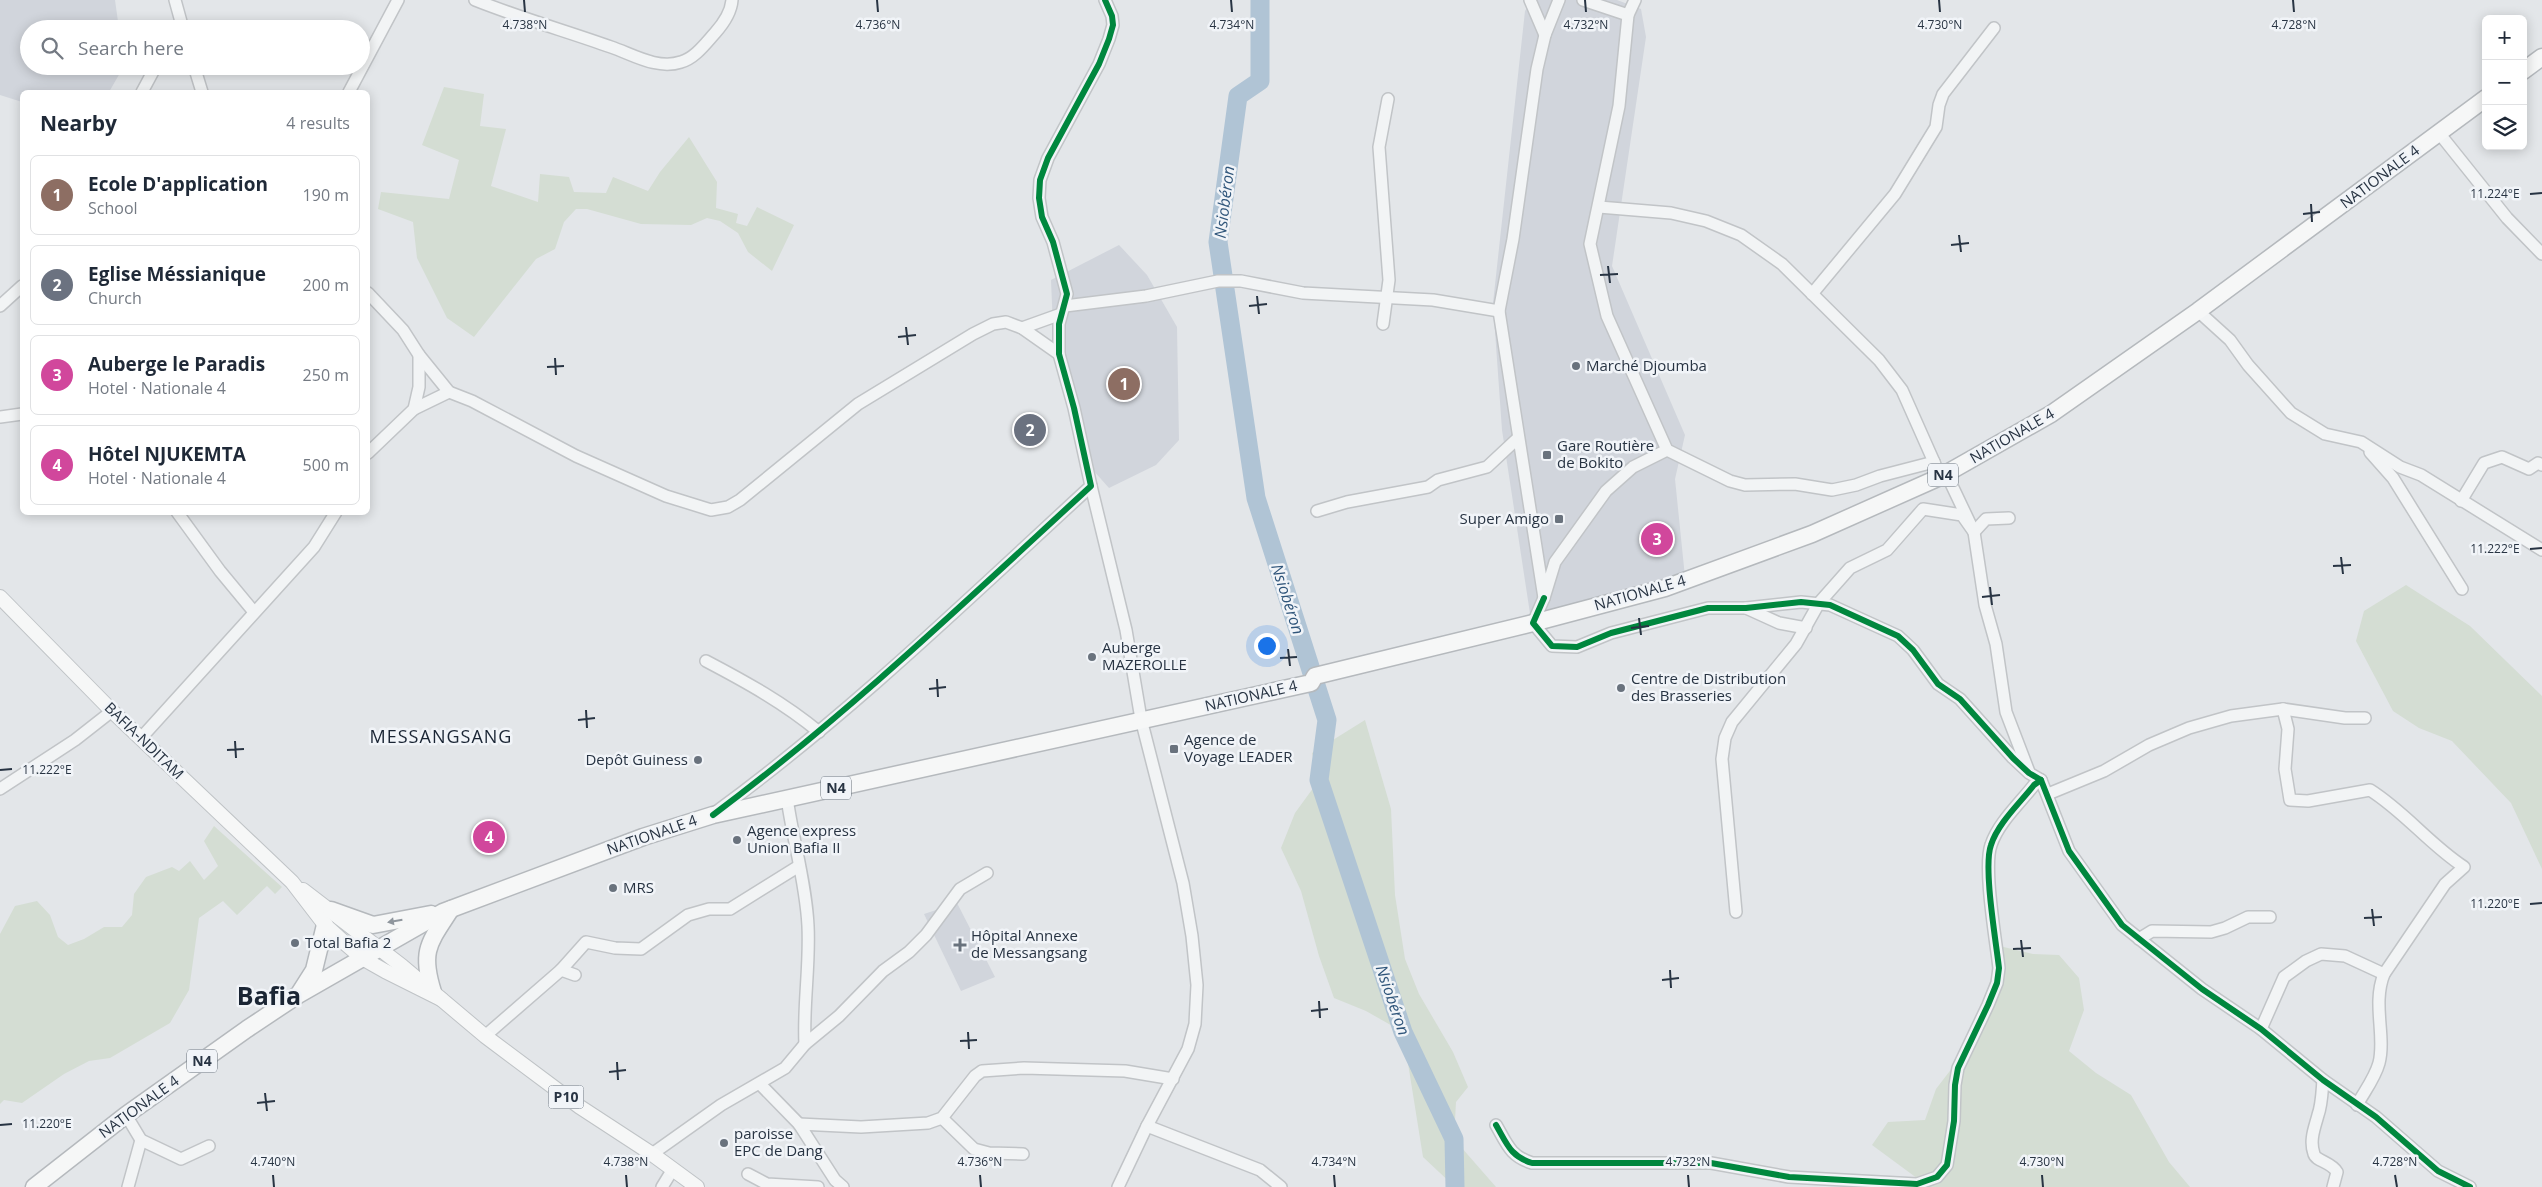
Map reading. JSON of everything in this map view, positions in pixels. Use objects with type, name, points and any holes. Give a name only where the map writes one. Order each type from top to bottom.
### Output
[{"type":"highway","points":[[2527,68],[2542,57]]},
{"type":"highway","name":"NATIONALE 4","points":[[34,1187],[126,1115],[246,1029],[298,995],[362,958],[447,910],[643,837],[713,815],[1313,679],[1533,623],[1665,588],[1812,534],[2051,414],[2198,311],[2482,101]]},
{"type":"highway","points":[[298,995],[314,970],[328,918],[373,925],[447,910]]},
{"type":"highway","points":[[437,995],[427,971],[426,958],[447,910]]},
{"type":"main road","name":"BAFIA-NDITAM","points":[[0,597],[112,711],[328,918]]},
{"type":"main road","points":[[328,918],[380,948]]},
{"type":"main road","points":[[328,918],[362,958]]},
{"type":"main road","name":"P10","points":[[380,948],[485,1036],[580,1107],[652,1154],[697,1187]]},
{"type":"main road","name":"P10","points":[[362,958],[437,995]]},
{"type":"street","points":[[175,0],[179,20]]},
{"type":"street","points":[[370,53],[398,0]]},
{"type":"street","points":[[475,0],[514,16],[641,59],[660,63],[680,63],[692,56],[726,17],[732,0]]},
{"type":"street","points":[[1104,0],[1112,16],[1109,39],[1099,64],[1048,158],[1040,180],[1039,207],[1063,273],[1068,294],[1063,310],[1059,354],[1074,408],[1126,630],[1141,719],[1183,883],[1195,959],[1197,986],[1194,1024],[1188,1049],[1174,1079],[1147,1126],[1118,1187]]},
{"type":"street","points":[[1530,0],[1545,35]]},
{"type":"street","points":[[1544,598],[1499,311],[1545,35],[1559,0]]},
{"type":"street","points":[[1583,0],[1628,15]]},
{"type":"street","points":[[1635,0],[1628,15],[1619,106],[1590,244],[1607,316],[1667,450],[1730,481],[1745,485],[1796,484],[1823,489],[1845,488],[1940,471]]},
{"type":"street","points":[[1812,294],[1896,194],[1936,127],[1939,105],[1943,94],[1994,28]]},
{"type":"street","points":[[143,90],[151,75]]},
{"type":"street","points":[[197,75],[201,90]]},
{"type":"street","points":[[350,90],[358,75]]},
{"type":"street","points":[[1383,324],[1389,280],[1379,146],[1388,99]]},
{"type":"street","points":[[2440,133],[2508,218],[2542,254]]},
{"type":"street","points":[[1599,207],[1671,213],[1706,222],[1742,235],[1782,264],[1879,360],[1902,390],[1940,471],[1974,532],[1985,604],[1996,644],[2006,712],[2026,760],[2029,773]]},
{"type":"street","points":[[1022,328],[1063,310],[1146,296],[1218,281],[1241,281],[1303,293],[1433,300],[1499,311]]},
{"type":"street","points":[[0,306],[20,288]]},
{"type":"street","points":[[370,296],[403,330],[419,355],[449,392],[472,401],[576,456],[666,496],[711,510],[728,507],[740,500],[854,407],[973,334],[993,324],[1006,322],[1022,328],[1059,354]]},
{"type":"street","points":[[2198,311],[2230,340],[2248,365],[2291,413],[2325,434],[2361,442],[2400,467],[2421,475],[2460,501],[2542,550]]},
{"type":"street","points":[[414,409],[419,387],[419,355]]},
{"type":"street","points":[[370,450],[414,409],[449,392]]},
{"type":"street","points":[[0,417],[20,414]]},
{"type":"street","points":[[1317,511],[1347,502],[1428,487],[1438,480],[1487,467],[1518,438]]},
{"type":"street","points":[[2361,442],[2393,478],[2462,590]]},
{"type":"street","points":[[1667,450],[1633,467],[1606,491],[1555,562],[1544,598],[1533,623],[1552,646],[1563,648],[1577,647],[1611,633],[1708,608],[1746,608],[1819,603],[1852,613],[1898,636],[1913,650],[1938,684],[1972,710],[2029,773],[2041,780],[2069,851],[2112,913],[2139,939],[2202,989],[2261,1029],[2324,1080],[2376,1117],[2438,1171],[2470,1187]]},
{"type":"street","points":[[2460,501],[2484,463],[2502,457],[2529,470],[2538,463],[2542,465]]},
{"type":"street","points":[[713,815],[768,774],[819,732],[920,643],[1091,486]]},
{"type":"street","points":[[1736,912],[1722,759],[1725,738],[1732,722],[1796,644],[1819,603],[1850,568],[1887,550],[1924,510],[1962,515],[1974,532]]},
{"type":"street","points":[[179,515],[220,571],[254,612]]},
{"type":"street","points":[[141,738],[314,547],[334,515]]},
{"type":"street","points":[[1974,532],[1986,519],[2009,518]]},
{"type":"street","points":[[1746,608],[1779,623],[1806,628]]},
{"type":"street","points":[[706,660],[763,691],[794,711],[819,732]]},
{"type":"street","points":[[2284,709],[2288,729],[2285,770],[2290,800],[2308,801],[2370,790],[2390,803],[2443,853],[2464,867],[2445,884],[2384,974],[2380,984],[2379,1062],[2357,1105]]},
{"type":"street","points":[[2048,794],[2104,770],[2149,745],[2189,728],[2231,716],[2284,709],[2344,718],[2365,718]]},
{"type":"street","points":[[0,789],[75,740],[112,711]]},
{"type":"street","points":[[1496,1125],[1512,1153],[1520,1159],[1532,1163],[1710,1163],[1788,1177],[1917,1184],[1938,1177],[1947,1165],[1954,1121],[1955,1085],[1958,1068],[1997,983],[1999,968],[1988,864],[1990,845],[2034,785],[2041,780]]},
{"type":"street","points":[[788,798],[808,926],[805,992],[806,1044]]},
{"type":"street","points":[[485,1036],[561,970],[586,942],[615,948],[641,949],[688,915],[709,909],[730,909],[799,866]]},
{"type":"street","points":[[652,1154],[721,1105],[785,1068],[806,1044],[839,1016],[883,971],[909,952],[926,935],[960,889],[987,873]]},
{"type":"street","points":[[2139,939],[2152,931],[2211,932],[2225,928],[2248,917],[2270,917]]},
{"type":"street","points":[[2261,1029],[2284,977],[2306,961],[2321,954],[2345,956],[2384,974]]},
{"type":"street","points":[[561,970],[575,976]]},
{"type":"street","points":[[799,1124],[861,1127],[928,1123],[942,1118],[975,1076],[982,1070],[1024,1068],[1125,1071],[1174,1079]]},
{"type":"street","points":[[2324,1080],[2318,1115],[2312,1133],[2314,1154],[2318,1159],[2332,1164],[2337,1172],[2333,1187]]},
{"type":"street","points":[[760,1084],[799,1124],[835,1180],[843,1187]]},
{"type":"street","points":[[126,1115],[141,1140],[181,1158],[209,1146]]},
{"type":"street","points":[[942,1118],[974,1149],[989,1153],[1023,1154]]},
{"type":"street","points":[[1147,1126],[1260,1170],[1281,1187]]},
{"type":"street","points":[[128,1187],[141,1140]]},
{"type":"street","points":[[662,1187],[673,1169]]},
{"type":"street","points":[[748,1174],[768,1184],[818,1187]]},
{"type":"shaded area","points":[[0,0],[115,0],[118,20],[20,20],[20,75],[119,75],[110,90],[20,90],[20,101],[0,95]]},
{"type":"shaded area","name":"Marché Djoumba","points":[[1532,0],[1617,0],[1641,9],[1646,37],[1612,266],[1685,435],[1675,479],[1685,577],[1531,620],[1502,430],[1493,303],[1525,11]]},
{"type":"shaded area","points":[[444,87],[484,94],[480,126],[506,129],[491,186],[538,202],[540,174],[569,177],[574,192],[606,193],[613,177],[648,191],[660,172],[689,137],[717,182],[716,208],[738,214],[736,223],[747,226],[757,207],[794,225],[772,271],[748,252],[738,233],[720,221],[707,218],[691,225],[641,224],[587,209],[576,209],[564,222],[555,249],[536,259],[474,337],[447,318],[417,258],[413,222],[378,209],[381,192],[449,199],[459,160],[422,145]]},
{"type":"shaded area","points":[[1119,245],[1147,275],[1177,327],[1179,440],[1156,465],[1109,488],[1093,470],[1053,328],[1051,280]]},
{"type":"shaded area","points":[[2406,585],[2470,626],[2542,696],[2542,869],[2511,803],[2452,741],[2419,728],[2393,711],[2356,641],[2364,611]]},
{"type":"shaded area","points":[[1365,720],[1391,809],[1395,895],[1405,959],[1419,994],[1453,1052],[1468,1087],[1456,1102],[1454,1139],[1496,1187],[1455,1187],[1423,1157],[1403,1032],[1366,1011],[1334,998],[1319,956],[1301,891],[1281,848],[1295,813],[1319,780],[1312,753]]},
{"type":"shaded area","points":[[214,826],[282,887],[275,894],[267,886],[237,915],[223,901],[199,918],[189,990],[170,1023],[110,1058],[89,1061],[64,1074],[22,1103],[4,1100],[0,1104],[0,934],[15,906],[37,901],[50,915],[58,937],[68,945],[84,939],[104,927],[122,927],[132,915],[134,894],[146,877],[172,867],[179,871],[190,861],[204,880],[218,866],[204,841]]},
{"type":"shaded area","name":"Hôpital Annexe de Messangsang","points":[[957,903],[995,977],[961,991],[924,914]]},
{"type":"shaded area","points":[[1991,944],[2033,954],[2059,955],[2079,978],[2084,1010],[2069,1051],[2096,1073],[2131,1095],[2169,1162],[2190,1187],[1929,1187],[1872,1145],[1888,1122],[1925,1120],[1936,1089],[1975,1038],[1992,974]]},
{"type":"waterway","name":"Nsiobéron","points":[[1260,0],[1260,81],[1238,96],[1218,242],[1256,498],[1327,720],[1319,780],[1403,1032],[1454,1139],[1455,1187]]},
{"type":"cycle path","points":[[713,815],[763,777],[859,697],[1091,486],[1074,408],[1059,354],[1059,324],[1067,294],[1053,242],[1042,217],[1039,198],[1040,180],[1048,158],[1099,64],[1109,39],[1113,25],[1112,16],[1105,0]]},
{"type":"cycle path","points":[[1544,598],[1533,623],[1552,646],[1577,647],[1611,633],[1708,608],[1746,608],[1801,602],[1830,605],[1898,636],[1913,650],[1938,684],[1960,699],[2013,758],[2029,773],[2041,780],[2069,851],[2122,925],[2202,989],[2261,1029],[2323,1080],[2376,1117],[2438,1171],[2470,1187]]},
{"type":"cycle path","points":[[1496,1125],[1506,1144],[1514,1153],[1532,1163],[1711,1163],[1789,1177],[1917,1184],[1937,1177],[1947,1165],[1954,1121],[1955,1085],[1958,1068],[1997,983],[1999,968],[1988,870],[1991,845],[2004,821],[2034,785],[2041,780]]},
{"type":"place","name":"Marché Djoumba","points":[[1576,366]]},
{"type":"place","name":"Ecole D'application","points":[[1124,384]]},
{"type":"place","name":"Eglise Méssianique","points":[[1030,430]]},
{"type":"place","name":"Gare Routière de Bokito","points":[[1547,455]]},
{"type":"place","name":"Super Amigo","points":[[1559,519]]},
{"type":"place","name":"Auberge le Paradis","points":[[1657,539]]},
{"type":"place","name":"Auberge MAZEROLLE","points":[[1092,657]]},
{"type":"place","name":"Centre de Distribution des Brasseries","points":[[1621,688]]},
{"type":"place","name":"Agence de Voyage LEADER","points":[[1174,749]]},
{"type":"place","name":"Depôt Guiness","points":[[698,760]]},
{"type":"place","name":"Hôtel NJUKEMTA","points":[[489,837]]},
{"type":"place","name":"Agence express Union Bafia II","points":[[737,840]]},
{"type":"place","name":"MRS","points":[[613,888]]},
{"type":"place","name":"Total Bafia 2","points":[[295,943]]},
{"type":"place","name":"Hôpital Annexe de Messangsang","points":[[960,945]]},
{"type":"place","name":"paroisse EPC de Dang","points":[[724,1143]]},
{"type":"district","name":"MESSANGSANG","points":[[441,737]]},
{"type":"district","name":"Bafia","points":[[269,996]]}]
